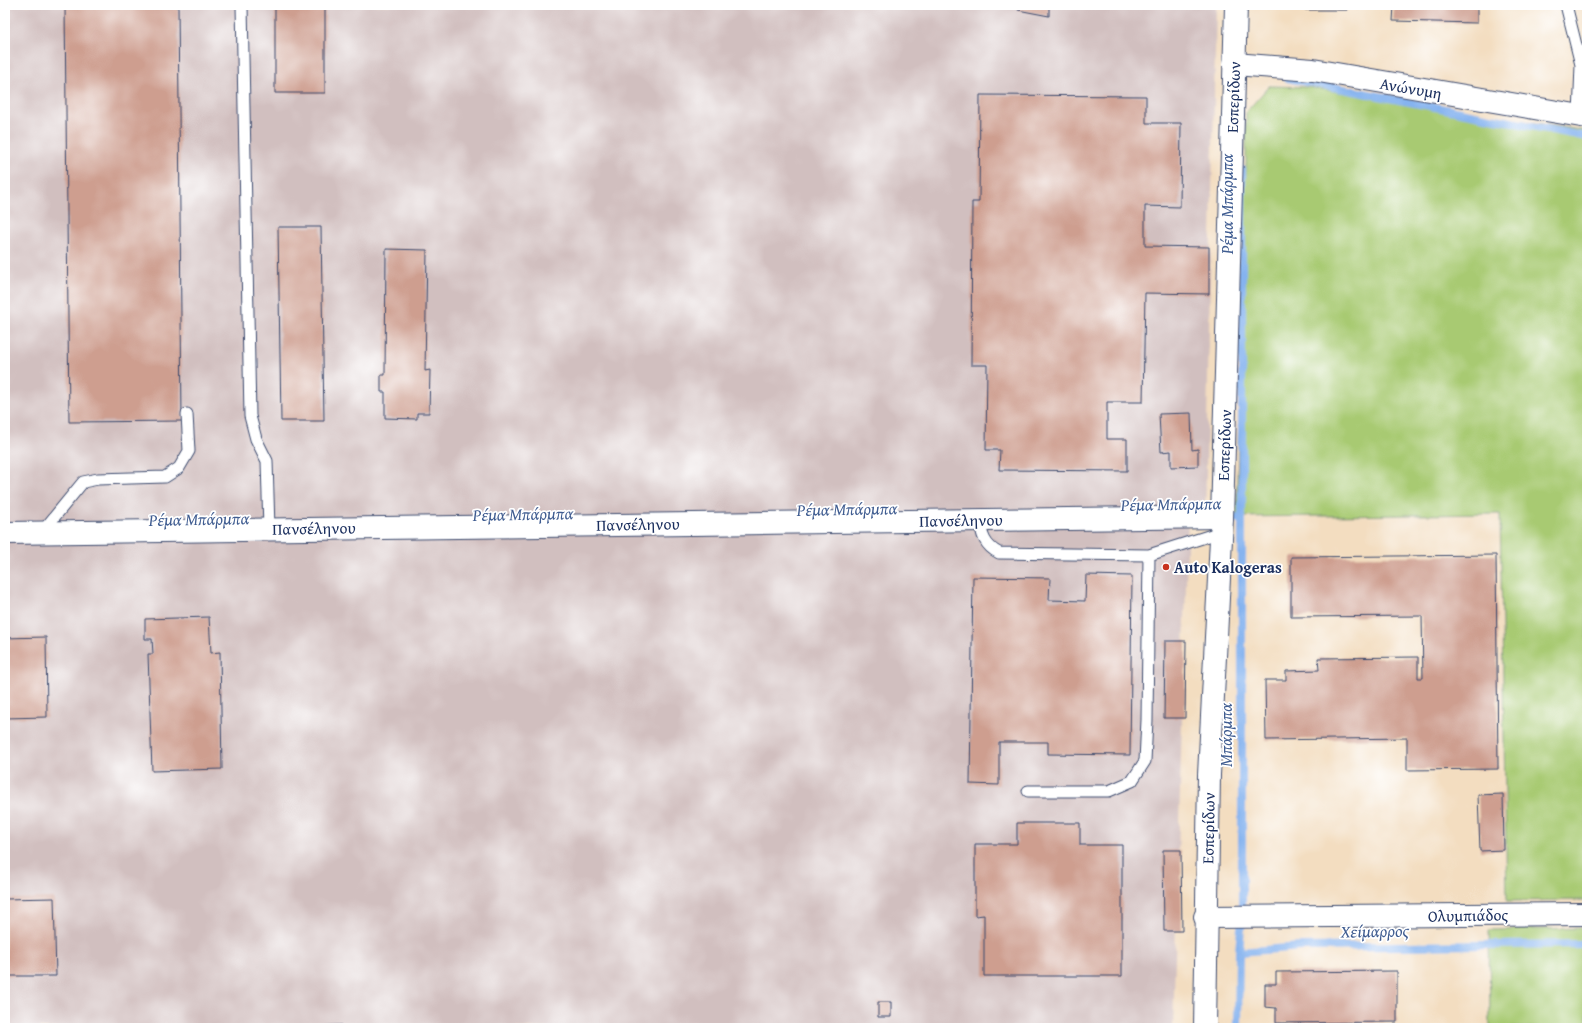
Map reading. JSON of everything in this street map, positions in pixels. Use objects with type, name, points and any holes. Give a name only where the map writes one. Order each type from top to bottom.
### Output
[{"type":"street","name":"Εσπερίδων","points":[[1205,1028],[1205,917],[1209,775],[1222,524],[1236,5]]},
{"type":"street","name":"Ανώνυμη","points":[[1234,64],[1313,70],[1583,117]]},
{"type":"street","name":"Πανσέληνου","points":[[5,533],[980,519],[1222,524]]},
{"type":"street","name":"Ολυμπιάδος","points":[[1205,917],[1587,914]]},
{"type":"lane","points":[[242,5],[250,416],[256,439],[267,461],[269,529]]},
{"type":"lane","points":[[1566,5],[1581,65],[1583,117]]},
{"type":"lane","points":[[42,532],[83,482],[98,479],[165,477],[179,468],[188,451],[187,414]]},
{"type":"lane","points":[[980,519],[982,535],[986,543],[999,553],[1149,555],[1222,524]]},
{"type":"lane","points":[[1028,791],[1109,791],[1132,781],[1145,761],[1147,720],[1149,555]]},
{"type":"shaded area","points":[[5,5],[1216,5],[1205,517],[1188,517],[1173,1028],[5,1028]]},
{"type":"green space","points":[[1269,86],[1308,87],[1587,131],[1587,900],[1507,901],[1500,514],[1236,517],[1246,163],[1246,112]]},
{"type":"green space","points":[[1587,928],[1587,1028],[1490,1028],[1489,930]]},
{"type":"building","points":[[65,5],[178,5],[182,421],[69,422]]},
{"type":"building","points":[[275,5],[325,5],[325,93],[275,93]]},
{"type":"building","points":[[1018,5],[1049,5],[1049,16],[1018,10]]},
{"type":"building","points":[[1305,5],[1347,5],[1347,10],[1305,10]]},
{"type":"building","points":[[1394,5],[1477,5],[1477,23],[1393,21]]},
{"type":"building","points":[[980,95],[1146,96],[1146,123],[1181,123],[1180,207],[1145,206],[1145,246],[1209,247],[1209,294],[1145,293],[1143,402],[1107,402],[1107,439],[1127,439],[1127,471],[999,470],[1000,450],[986,450],[987,365],[971,365],[972,202],[979,202]]},
{"type":"building","points":[[278,227],[321,227],[324,421],[281,421]]},
{"type":"building","points":[[386,249],[427,250],[425,371],[430,370],[429,413],[417,413],[417,419],[385,418],[385,392],[381,392],[381,375],[385,375]]},
{"type":"building","points":[[1191,413],[1192,450],[1198,449],[1198,466],[1171,467],[1171,451],[1161,452],[1159,414]]},
{"type":"building","points":[[1496,555],[1498,769],[1407,770],[1407,738],[1266,740],[1265,680],[1286,680],[1286,671],[1319,670],[1318,658],[1418,657],[1418,678],[1423,678],[1422,616],[1291,617],[1291,557]]},
{"type":"building","points":[[1086,575],[1132,576],[1130,755],[1048,754],[1048,742],[999,742],[999,785],[970,784],[973,577],[1050,578],[1049,600],[1085,601]]},
{"type":"building","points":[[209,617],[211,653],[220,652],[222,769],[152,771],[148,654],[153,654],[152,639],[145,639],[145,619]]},
{"type":"building","points":[[46,637],[47,717],[5,718],[5,638]]},
{"type":"building","points":[[1165,641],[1186,641],[1185,718],[1164,718]]},
{"type":"building","points":[[1503,794],[1504,850],[1480,851],[1478,795]]},
{"type":"building","points":[[1017,823],[1080,823],[1080,845],[1122,845],[1122,976],[984,976],[984,915],[975,916],[975,844],[1017,844]]},
{"type":"building","points":[[1163,850],[1181,850],[1182,931],[1164,931]]},
{"type":"building","points":[[54,898],[56,976],[5,976],[5,899]]},
{"type":"building","points":[[1397,971],[1397,1022],[1276,1023],[1276,1008],[1265,1007],[1265,984],[1276,984],[1276,972]]},
{"type":"building","points":[[878,1002],[891,1002],[891,1017],[878,1017]]},
{"type":"building","points":[[342,1025],[342,1028],[307,1028],[307,1026]]},
{"type":"waterway","name":"Ρέμα Μπάρμπα","points":[[1287,78],[1587,137]]},
{"type":"waterway","name":"Μπάρμπα","points":[[1239,952],[1242,917],[1242,170]]},
{"type":"waterway","name":"Ρέμα Μπάρμπα","points":[[1224,519],[1241,518]]},
{"type":"waterway","name":"Χείμαρρος","points":[[1238,1028],[1239,952],[1301,947],[1587,944]]},
{"type":"place","name":"Auto Kalogeras","points":[[1166,567]]}]
